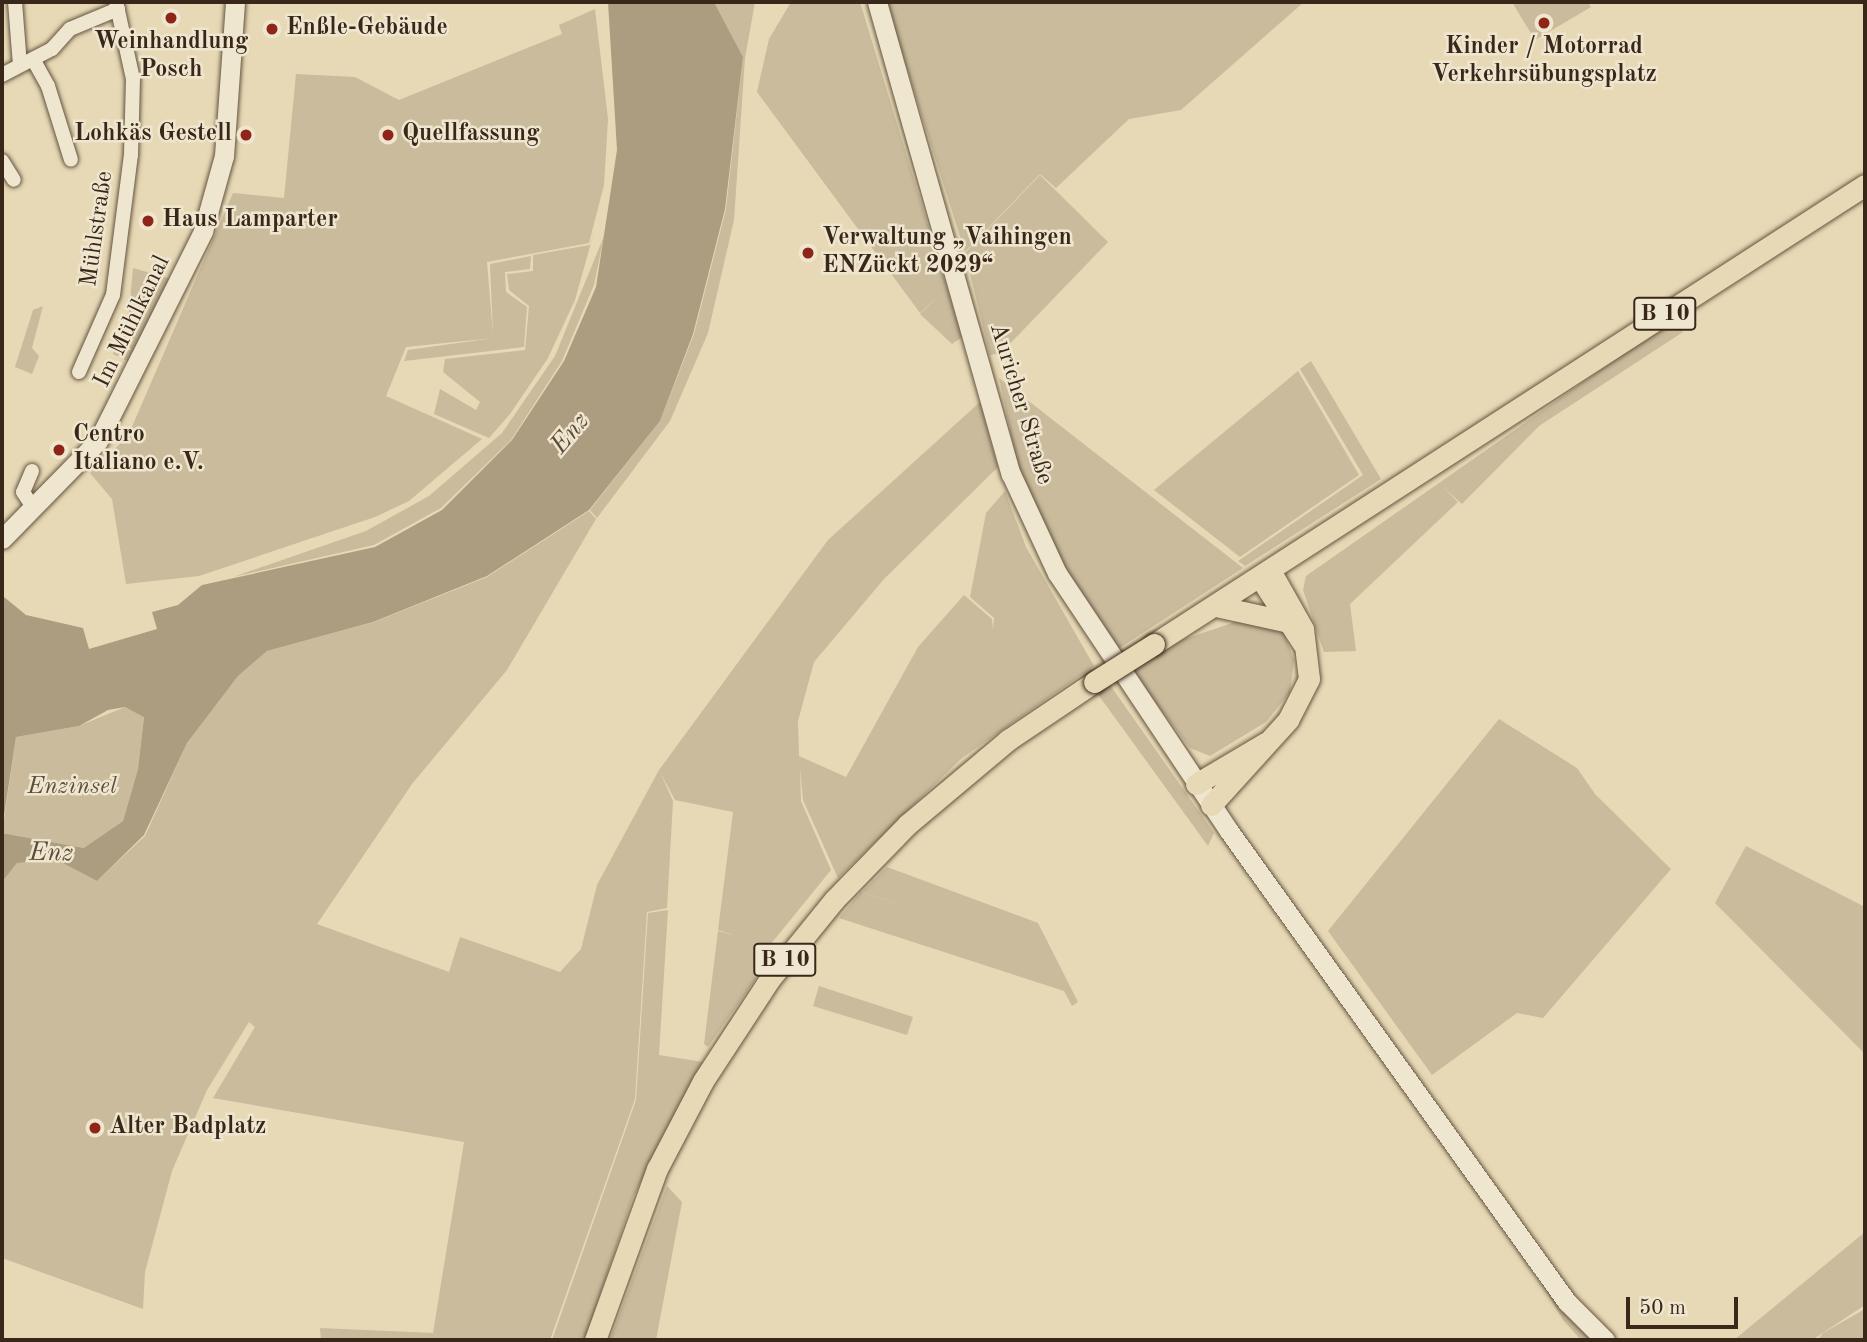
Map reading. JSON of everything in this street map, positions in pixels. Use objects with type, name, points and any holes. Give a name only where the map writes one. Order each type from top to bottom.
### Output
[{"type":"main road","name":"B 10","points":[[595,1340],[657,1169],[703,1081],[769,980],[834,900],[916,816],[1008,740],[1094,682],[1266,575],[1865,186]]},
{"type":"main road","points":[[1266,575],[1284,621],[1309,651]]},
{"type":"main road","points":[[1211,805],[1298,706],[1309,679],[1309,651],[1297,612],[1266,575]]},
{"type":"main road","points":[[1216,606],[1284,621]]},
{"type":"main road","points":[[1196,783],[1267,742]]},
{"type":"street","points":[[15,2],[26,62],[48,86],[71,160]]},
{"type":"street","name":"Im Mühlkanal","points":[[2,538],[33,506],[76,470],[109,424],[203,231],[225,149],[235,2]]},
{"type":"street","name":"Auricher Straße","points":[[877,2],[1011,474],[1056,573],[1211,805],[1567,1302],[1605,1340]]},
{"type":"street","points":[[5,76],[70,29],[117,5]]},
{"type":"street","name":"Mühlstraße","points":[[79,372],[113,295],[131,155],[132,79],[117,5]]},
{"type":"street","points":[[2,161],[14,180]]},
{"type":"street","points":[[32,471],[23,492],[33,506]]},
{"type":"green space","points":[[714,2],[755,2],[745,58],[734,220],[708,333],[670,421],[597,518],[590,510],[660,421],[694,334],[726,209],[743,57]]},
{"type":"green space","points":[[791,2],[860,2],[962,337],[952,344],[920,314],[938,296],[920,313],[757,92],[769,39]]},
{"type":"green space","points":[[886,2],[1304,2],[1181,110],[1129,119],[1056,188],[1040,174],[965,252]]},
{"type":"green space","name":"Kinder / Motorrad Verkehrsübungsplatz","points":[[1512,2],[1588,2],[1591,7],[1535,40]]},
{"type":"green space","points":[[595,9],[608,119],[604,185],[589,243],[487,262],[493,335],[490,264],[531,256],[530,269],[505,272],[506,292],[527,307],[524,347],[404,361],[408,350],[494,338],[406,347],[386,396],[482,439],[409,501],[375,517],[199,576],[126,584],[112,499],[90,473],[128,436],[233,193],[284,198],[296,74],[355,77],[399,100],[562,34],[559,25]]},
{"type":"green space","points":[[1040,175],[1108,242],[1001,353],[990,355],[965,253]]},
{"type":"green space","points":[[596,225],[575,300],[548,358],[510,414],[489,438],[434,414],[440,389],[476,410],[480,402],[443,372],[445,359],[525,350],[529,306],[509,290],[507,274],[533,271],[533,255],[590,245]]},
{"type":"green space","points":[[604,236],[594,285],[562,361],[511,440],[441,508],[374,545],[233,577],[366,531],[429,496],[502,433],[555,356]]},
{"type":"green space","points":[[133,268],[171,279],[133,364],[113,354],[129,312]]},
{"type":"green space","points":[[43,306],[32,348],[39,356],[32,374],[15,367],[33,310]]},
{"type":"green space","points":[[1675,318],[1683,332],[1539,426],[1462,504],[1443,487],[1458,502],[1350,604],[1356,651],[1324,652],[1303,590],[1306,576]]},
{"type":"green space","points":[[1311,361],[1381,479],[1245,566],[1238,561],[1363,475],[1300,369]]},
{"type":"green space","points":[[1298,371],[1359,475],[1240,557],[1154,490]]},
{"type":"green space","points":[[999,378],[1243,568],[1115,651],[1063,568],[1018,467]]},
{"type":"green space","points":[[980,402],[998,467],[884,579],[814,662],[798,721],[799,756],[846,777],[918,647],[964,595],[992,619],[993,630],[994,618],[970,597],[986,513],[1005,491],[1026,547],[1094,666],[962,758],[838,878],[803,800],[800,768],[801,801],[831,870],[770,945],[777,948],[708,1047],[704,1044],[718,931],[736,936],[718,930],[733,812],[675,800],[660,772],[673,801],[667,908],[647,912],[635,1099],[550,1340],[321,1340],[320,1328],[433,1333],[464,1142],[213,1098],[255,1027],[249,1022],[207,1090],[172,1171],[145,1272],[143,1309],[2,1258],[2,882],[17,863],[57,860],[97,881],[145,836],[187,743],[238,676],[267,651],[374,622],[487,577],[589,511],[596,519],[507,670],[412,784],[317,924],[449,972],[460,937],[560,972],[581,949],[597,885],[659,770],[828,540]]},
{"type":"green space","points":[[1241,620],[1269,622],[1284,633],[1294,660],[1290,692],[1266,722],[1210,756],[1190,748],[1132,671],[1170,644]]},
{"type":"green space","points":[[1110,685],[1214,833],[1208,846],[1097,693]]},
{"type":"green space","name":"Enzinsel","points":[[125,707],[144,716],[138,769],[123,821],[85,848],[2,833],[16,737],[79,726]]},
{"type":"green space","points":[[1499,719],[1577,768],[1595,794],[1671,869],[1543,1018],[1517,1013],[1432,1075],[1328,931]]},
{"type":"green space","points":[[1746,846],[1865,907],[1865,1054],[1715,903]]},
{"type":"green space","points":[[887,867],[1038,923],[1078,1002],[1072,1006],[1064,991],[839,918],[861,892],[929,914],[862,892]]},
{"type":"green space","points":[[668,910],[659,1055],[703,1062],[633,1197],[585,1340],[552,1340],[636,1100],[648,913]]},
{"type":"green space","points":[[819,986],[913,1017],[907,1035],[813,1006]]},
{"type":"green space","points":[[667,1186],[682,1202],[656,1340],[610,1340]]},
{"type":"green space","points":[[1865,1232],[1865,1305],[1812,1340],[1734,1340]]},
{"type":"green space","points":[[1530,1263],[1593,1340],[1581,1340],[1563,1320]]},
{"type":"green space","points":[[1865,1309],[1865,1340],[1818,1340],[1823,1333]]},
{"type":"water","name":"Enz","points":[[608,2],[714,2],[743,57],[725,209],[693,334],[660,421],[589,510],[487,576],[373,622],[267,651],[238,676],[187,743],[144,835],[97,881],[57,860],[17,863],[2,882],[2,833],[84,848],[123,821],[138,769],[144,717],[125,707],[108,710],[79,726],[16,737],[2,829],[4,597],[26,615],[83,628],[89,649],[157,629],[152,612],[178,605],[202,585],[375,547],[442,510],[512,440],[564,361],[596,287],[617,150]]},
{"type":"place","name":"Weinhandlung Posch","points":[[171,18]]},
{"type":"place","name":"Kinder / Motorrad Verkehrsübungsplatz","points":[[1544,23]]},
{"type":"place","name":"Enßle-Gebäude","points":[[272,29]]},
{"type":"place","name":"Lohkäs Gestell","points":[[246,135]]},
{"type":"place","name":"Quellfassung","points":[[388,135]]},
{"type":"place","name":"Haus Lamparter","points":[[148,221]]},
{"type":"place","name":"Verwaltung „Vaihingen ENZückt 2029“","points":[[808,253]]},
{"type":"place","name":"Centro Italiano e.V.","points":[[59,450]]},
{"type":"place","name":"Alter Badplatz","points":[[95,1128]]}]
